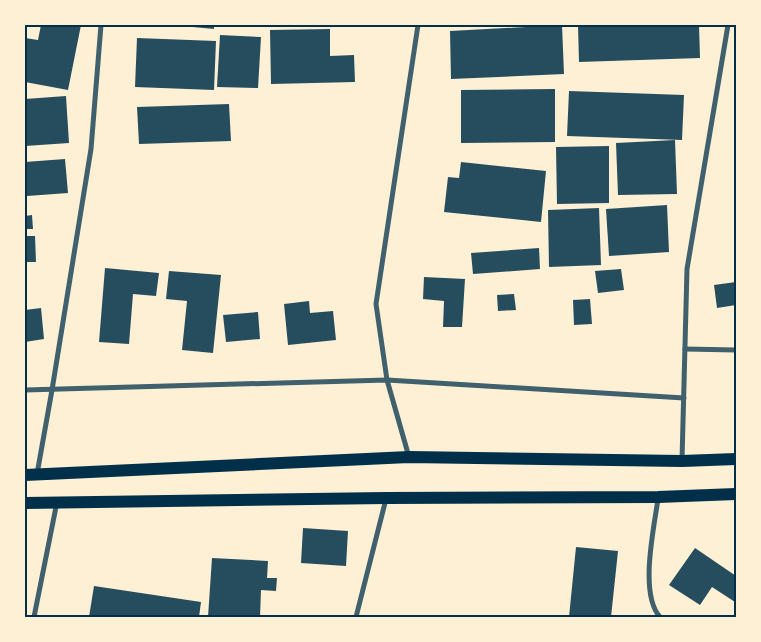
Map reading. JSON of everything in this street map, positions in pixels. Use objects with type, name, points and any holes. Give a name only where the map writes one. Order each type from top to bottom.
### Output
[{"type":"main road","points":[[31,475],[409,457],[736,460]]},
{"type":"main road","points":[[25,503],[386,498],[658,497],[736,494]]},
{"type":"street","points":[[31,475],[52,390],[91,149],[101,25]]},
{"type":"street","points":[[409,457],[387,380],[376,304],[418,25]]},
{"type":"street","points":[[682,461],[687,269],[728,25]]},
{"type":"street","points":[[685,349],[736,350]]},
{"type":"street","points":[[25,390],[387,380],[684,398]]},
{"type":"street","points":[[658,497],[648,569],[654,610],[660,617]]},
{"type":"street","points":[[356,617],[386,498]]},
{"type":"street","points":[[34,617],[57,502]]},
{"type":"building","points":[[41,25],[81,25],[68,90],[25,82],[25,38],[38,40]]},
{"type":"building","points":[[214,25],[214,29],[182,26]]},
{"type":"building","points":[[562,25],[564,74],[451,79],[450,31]]},
{"type":"building","points":[[578,25],[699,25],[700,58],[579,62]]},
{"type":"building","points":[[330,29],[330,56],[354,55],[355,82],[271,84],[270,30]]},
{"type":"building","points":[[220,35],[261,37],[258,88],[217,87]]},
{"type":"building","points":[[137,38],[216,41],[214,90],[135,87]]},
{"type":"building","points":[[555,89],[555,142],[461,143],[461,90]]},
{"type":"building","points":[[569,91],[684,95],[682,140],[567,136]]},
{"type":"building","points":[[66,96],[69,143],[25,146],[25,99]]},
{"type":"building","points":[[229,104],[231,141],[139,144],[137,107]]},
{"type":"building","points":[[675,140],[677,194],[618,195],[616,143]]},
{"type":"building","points":[[609,146],[609,203],[557,204],[556,147]]},
{"type":"building","points":[[65,159],[68,193],[27,196],[25,162]]},
{"type":"building","points":[[461,162],[546,171],[541,222],[444,212],[448,177],[459,178]]},
{"type":"building","points":[[667,205],[669,252],[609,256],[606,209]]},
{"type":"building","points":[[599,208],[601,265],[549,267],[548,210]]},
{"type":"building","points":[[32,215],[33,229],[25,229],[25,216]]},
{"type":"building","points":[[25,236],[35,236],[36,262],[25,262]]},
{"type":"building","points":[[539,248],[540,269],[473,274],[471,253]]},
{"type":"building","points":[[105,268],[159,273],[156,296],[133,294],[129,344],[99,342]]},
{"type":"building","points":[[621,269],[624,290],[598,293],[595,271]]},
{"type":"building","points":[[169,271],[221,275],[213,353],[182,350],[187,301],[166,299]]},
{"type":"building","points":[[424,277],[465,279],[462,327],[443,327],[444,301],[423,299]]},
{"type":"building","points":[[736,282],[736,305],[717,308],[714,285]]},
{"type":"building","points":[[514,294],[516,310],[498,311],[497,295]]},
{"type":"building","points":[[590,299],[592,324],[574,325],[573,300]]},
{"type":"building","points":[[309,301],[310,313],[333,311],[336,340],[288,345],[284,304]]},
{"type":"building","points":[[41,308],[44,339],[25,342],[25,310]]},
{"type":"building","points":[[258,312],[260,339],[226,342],[223,315]]},
{"type":"building","points":[[303,528],[348,531],[346,566],[301,563]]},
{"type":"building","points":[[576,547],[618,551],[611,617],[569,617]]},
{"type":"building","points":[[695,548],[736,576],[735,602],[712,587],[700,605],[669,585]]},
{"type":"building","points":[[212,558],[268,561],[267,578],[277,578],[276,591],[261,590],[260,617],[208,617]]},
{"type":"building","points":[[94,586],[201,602],[199,617],[89,617]]}]
